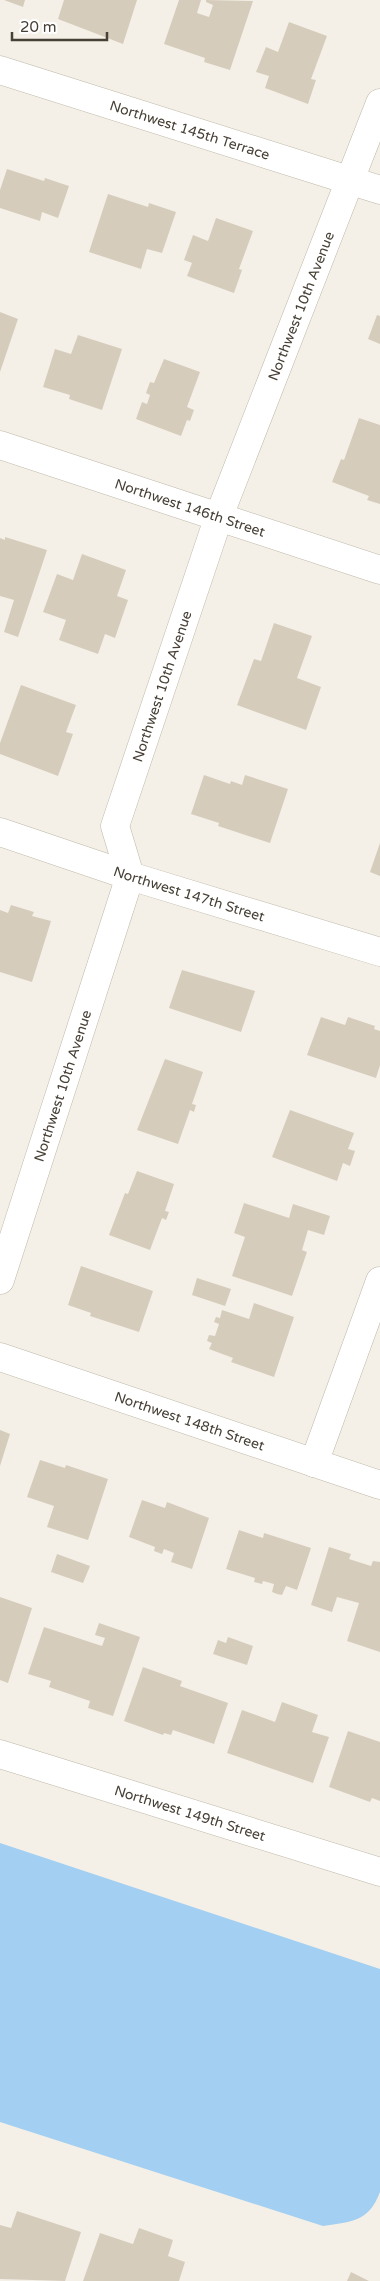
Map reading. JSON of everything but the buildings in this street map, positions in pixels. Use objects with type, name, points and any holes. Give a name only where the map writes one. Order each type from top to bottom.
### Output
[{"type":"street","name":"Northwest 145th Terrace","points":[[0,70],[380,190]]},
{"type":"street","name":"Northwest 10th Avenue","points":[[0,1280],[130,876],[115,826],[219,516],[380,103]]},
{"type":"street","name":"Northwest 146th Street","points":[[0,445],[380,570]]},
{"type":"street","name":"Northwest 147th Street","points":[[0,832],[130,876],[380,952]]},
{"type":"street","points":[[314,1463],[380,1281]]},
{"type":"street","name":"Northwest 148th Street","points":[[0,1357],[380,1485]]},
{"type":"street","name":"Northwest 149th Street","points":[[0,1754],[380,1872]]},
{"type":"water","points":[[0,1843],[380,1969],[380,2192],[370,2210],[358,2219],[323,2226],[0,2122]]}]
